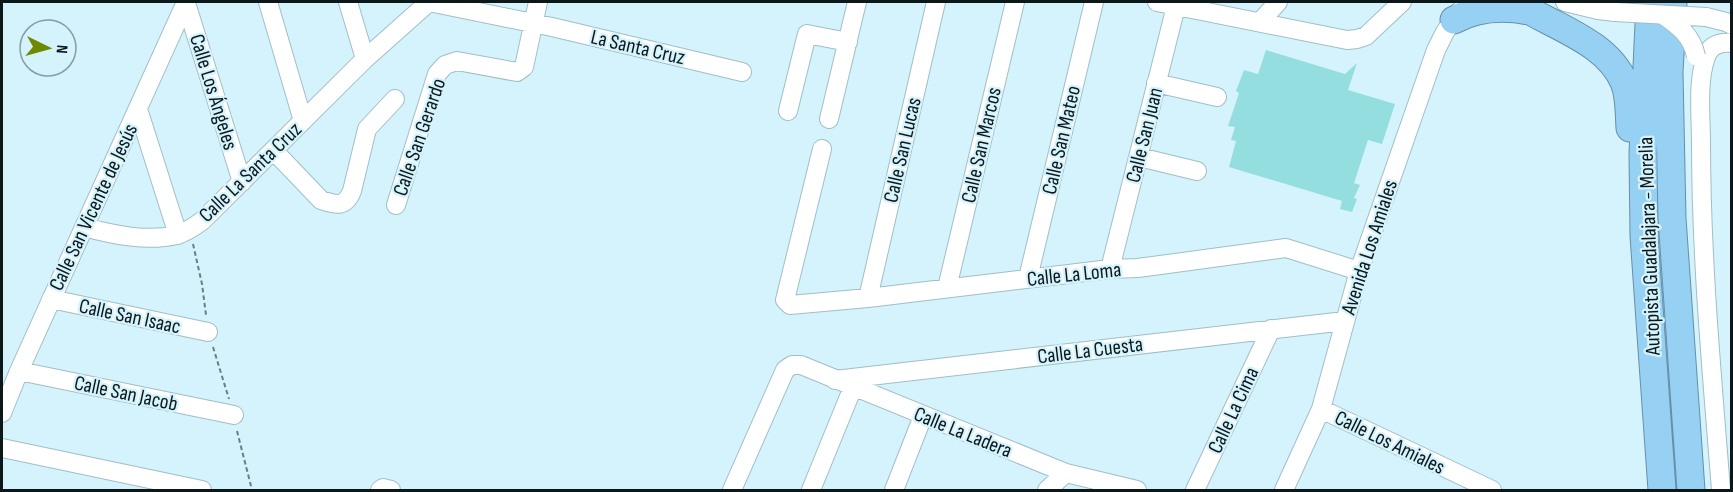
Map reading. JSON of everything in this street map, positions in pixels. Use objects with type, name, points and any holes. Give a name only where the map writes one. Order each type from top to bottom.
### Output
[{"type":"highway","points":[[1464,8],[1468,12],[1523,6],[1592,44],[1615,68],[1624,83],[1629,104],[1636,211],[1644,236]]},
{"type":"highway","name":"Autopista Guadalajara - Morelia","points":[[1662,6],[1646,73],[1643,153],[1644,236],[1662,490]]},
{"type":"highway","name":"Autopista Guadalajara - Morelia","points":[[1662,6],[1670,72],[1672,218],[1691,490]]},
{"type":"street","name":"Calle San Vicente de Jesús","points":[[2,412],[186,2]]},
{"type":"street","name":"Calle Los Ángeles","points":[[186,2],[242,182]]},
{"type":"street","points":[[268,2],[303,121]]},
{"type":"street","points":[[348,2],[365,59]]},
{"type":"street","name":"Calle La Santa Cruz","points":[[183,232],[202,221],[365,59],[429,2],[533,23]]},
{"type":"street","points":[[533,23],[538,2]]},
{"type":"street","name":"Calle San Lucas","points":[[868,298],[936,2]]},
{"type":"street","name":"Calle San Marcos","points":[[947,288],[1015,2]]},
{"type":"street","name":"Calle San Mateo","points":[[1028,278],[1094,2]]},
{"type":"street","points":[[1157,2],[1177,4],[1347,40],[1366,36],[1402,2]]},
{"type":"street","points":[[1260,22],[1278,2]]},
{"type":"street","points":[[1565,2],[1615,12],[1662,6],[1731,25]]},
{"type":"street","name":"Calle San Juan","points":[[1110,269],[1177,4]]},
{"type":"street","points":[[1662,6],[1691,40],[1696,56],[1694,196],[1712,490]]},
{"type":"street","points":[[829,119],[856,8]]},
{"type":"street","name":"Avenida Los Amiales","points":[[1284,490],[1320,409],[1359,271],[1436,50],[1464,8]]},
{"type":"street","name":"Calle San Gerardo","points":[[396,206],[437,74],[445,66],[457,61],[517,72],[524,67],[533,23]]},
{"type":"street","name":"La Santa Cruz","points":[[533,23],[742,72]]},
{"type":"street","points":[[788,111],[807,34],[848,42]]},
{"type":"street","points":[[1721,490],[1701,196],[1701,79],[1710,49],[1716,44],[1731,43]]},
{"type":"street","points":[[1156,83],[1218,96]]},
{"type":"street","points":[[274,151],[321,200],[331,204],[340,204],[349,199],[367,129],[395,99]]},
{"type":"street","points":[[84,227],[111,234],[150,238],[183,232],[138,109]]},
{"type":"street","name":"Calle La Loma","points":[[822,149],[785,300],[790,305],[1110,269],[1138,268],[1286,248],[1359,271]]},
{"type":"street","points":[[1139,157],[1197,171]]},
{"type":"street","name":"Calle San Isaac","points":[[51,299],[208,332]]},
{"type":"street","name":"Calle La Cuesta","points":[[835,380],[1345,321]]},
{"type":"street","name":"Calle La Cima","points":[[1195,490],[1271,329]]},
{"type":"street","name":"Calle La Ladera","points":[[732,490],[785,370],[792,364],[801,365],[1066,473],[1137,490]]},
{"type":"street","name":"Calle San Jacob","points":[[19,371],[234,415]]},
{"type":"street","points":[[811,490],[853,387]]},
{"type":"street","name":"Calle Los Amiales","points":[[1320,409],[1492,490]]},
{"type":"street","points":[[894,490],[923,416]]},
{"type":"street","points":[[2,448],[202,490]]},
{"type":"street","points":[[1047,490],[1066,473]]},
{"type":"street","points":[[380,490],[383,488],[391,490]]},
{"type":"path","name":"Calle La Santa Cruz","points":[[183,232],[202,284],[208,332],[234,415],[252,490]]},
{"type":"building","points":[[1266,50],[1345,74],[1357,63],[1348,90],[1395,104],[1382,144],[1368,140],[1354,183],[1360,185],[1354,198],[1357,199],[1352,212],[1340,209],[1342,201],[1229,167],[1236,141],[1231,140],[1235,127],[1228,126],[1239,93],[1236,91],[1244,70],[1258,74]]}]
